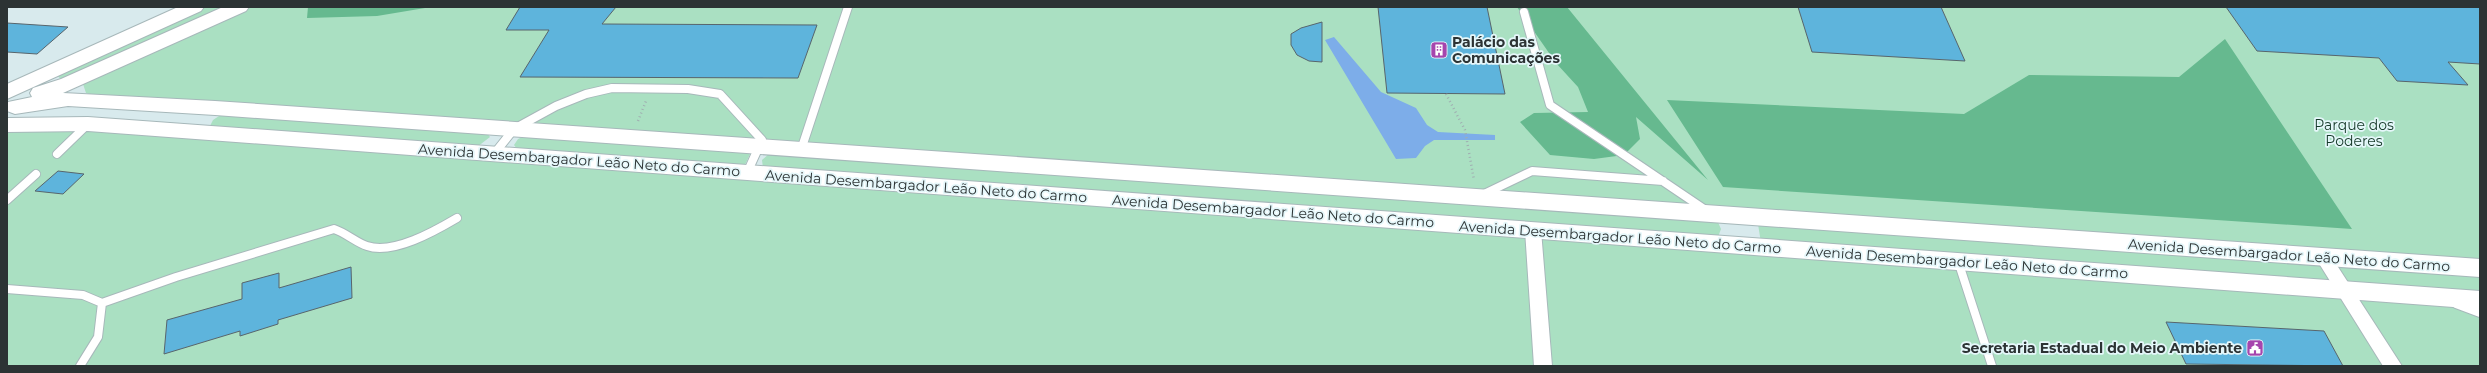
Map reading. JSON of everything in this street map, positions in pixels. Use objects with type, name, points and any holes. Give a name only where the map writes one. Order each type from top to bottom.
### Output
[{"type":"main road","points":[[10,105],[194,7]]},
{"type":"main road","points":[[10,105],[56,88],[239,7]]},
{"type":"main road","points":[[95,71],[83,84],[86,93],[112,102]]},
{"type":"main road","name":"Avenida Desembargador Leão Neto do Carmo","points":[[10,105],[62,99],[215,108],[2480,268]]},
{"type":"main road","name":"Avenida Desembargador Leão Neto do Carmo","points":[[10,105],[77,124],[2480,300]]},
{"type":"main road","points":[[191,132],[215,108]]},
{"type":"main road","points":[[1735,216],[1743,247]]},
{"type":"street","points":[[1533,230],[1543,366]]},
{"type":"street","points":[[2323,257],[2393,366]]},
{"type":"lane","points":[[800,150],[848,7]]},
{"type":"lane","points":[[1524,12],[1550,105],[1713,214]]},
{"type":"lane","points":[[494,154],[514,129],[556,106],[586,94],[612,88],[688,89],[720,94],[762,140],[747,173]]},
{"type":"lane","points":[[57,154],[77,124]]},
{"type":"lane","points":[[1477,198],[1532,171],[1664,181]]},
{"type":"lane","points":[[7,200],[36,174]]},
{"type":"lane","points":[[7,289],[84,295],[102,303],[176,277],[334,229],[350,235],[369,247],[383,247],[407,242],[440,229],[457,218]]},
{"type":"lane","points":[[1958,261],[1992,366]]},
{"type":"lane","points":[[2432,296],[2480,313]]},
{"type":"lane","points":[[80,366],[95,346],[103,323],[102,303]]},
{"type":"path","points":[[1446,94],[1465,130],[1477,198]]},
{"type":"green space","points":[[201,7],[227,7],[62,80],[54,73]]},
{"type":"green space","name":"Parque dos Poderes","points":[[239,7],[2480,7],[2480,268],[112,102],[86,93],[83,84],[95,71]]},
{"type":"green space","points":[[308,7],[431,7],[377,16],[307,18]]},
{"type":"green space","points":[[1517,7],[1567,7],[1708,180],[1636,117],[1640,139],[1624,155],[1594,159],[1550,155],[1520,122],[1534,113],[1588,112],[1578,87],[1556,63]]},
{"type":"green space","points":[[2225,39],[2352,229],[1723,187],[1667,100],[1964,114],[2029,75],[2179,77]]},
{"type":"green space","points":[[222,114],[487,133],[490,137],[477,147],[209,128],[213,120]]},
{"type":"green space","points":[[7,125],[2480,300],[2480,366],[7,366]]},
{"type":"green space","points":[[529,134],[748,149],[750,154],[745,165],[739,168],[517,149],[514,145],[518,139]]},
{"type":"green space","points":[[770,153],[1717,220],[1721,229],[1718,237],[763,168],[762,160]]},
{"type":"green space","points":[[1758,224],[2480,276],[2480,295],[1761,243]]},
{"type":"water","points":[[1334,37],[1381,92],[1416,108],[1427,125],[1438,132],[1495,135],[1495,140],[1434,140],[1425,146],[1416,158],[1396,159],[1325,40]]},
{"type":"building","points":[[520,7],[616,7],[602,24],[817,25],[798,78],[520,77],[549,30],[506,30]]},
{"type":"building","name":"Palácio das Comunicações","points":[[1378,7],[1487,7],[1505,94],[1387,93]]},
{"type":"building","points":[[1798,7],[1941,7],[1965,61],[1812,52]]},
{"type":"building","points":[[2226,7],[2480,7],[2480,64],[2448,62],[2468,85],[2397,81],[2379,58],[2257,51]]},
{"type":"building","points":[[1322,22],[1322,62],[1309,61],[1297,55],[1291,45],[1291,34],[1301,28]]},
{"type":"building","points":[[7,23],[68,27],[37,54],[7,52]]},
{"type":"building","points":[[58,171],[84,174],[63,194],[35,191]]},
{"type":"building","points":[[351,267],[352,298],[278,320],[278,324],[240,336],[240,331],[164,354],[167,320],[242,299],[242,283],[279,273],[279,288]]},
{"type":"building","name":"Secretaria Estadual do Meio Ambiente","points":[[2166,322],[2324,331],[2343,366],[2186,364]]},
{"type":"place","name":"Palácio das Comunicações","points":[[1439,50]]},
{"type":"place","name":"Secretaria Estadual do Meio Ambiente","points":[[2255,348]]}]
